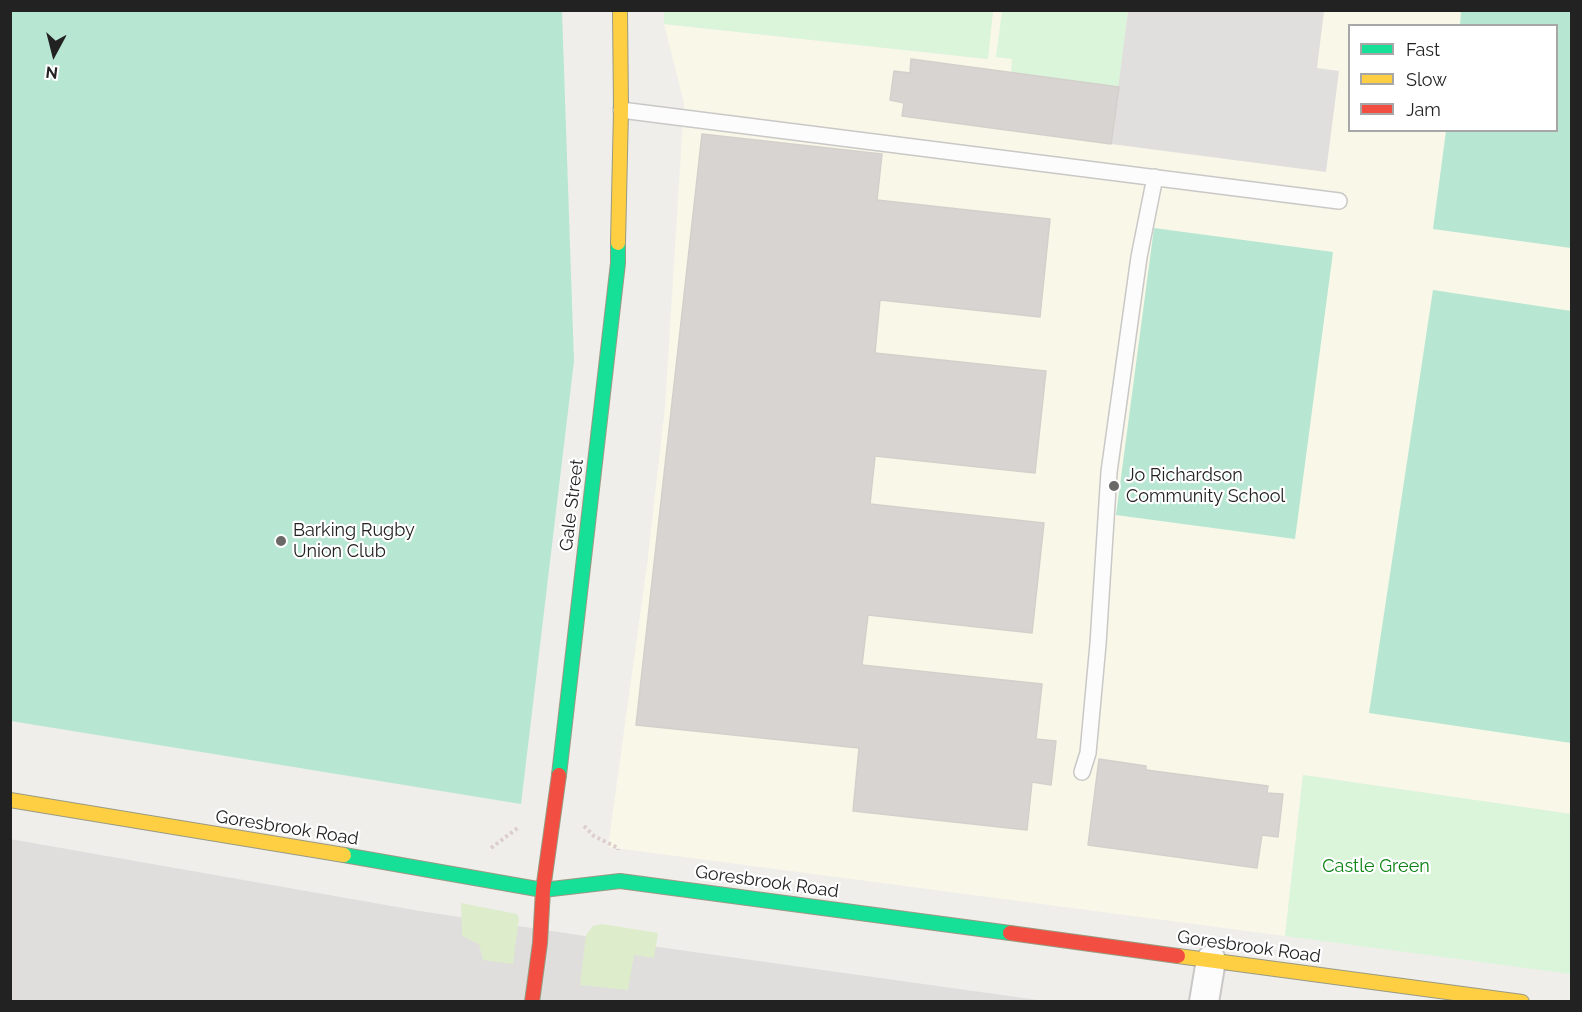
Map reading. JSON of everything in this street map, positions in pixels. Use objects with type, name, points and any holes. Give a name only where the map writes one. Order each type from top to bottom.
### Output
[{"type":"street","name":"Gale Street","points":[[532,1002],[540,943],[543,890],[559,776],[618,263],[620,10]]},
{"type":"street","name":"Goresbrook Road","points":[[10,800],[543,890],[620,881],[1484,999],[1522,1002]]},
{"type":"street","points":[[1204,1002],[1211,960]]},
{"type":"lane","points":[[621,110],[1339,201]]},
{"type":"lane","points":[[1082,772],[1088,753],[1098,644],[1109,472],[1139,257],[1155,177]]},
{"type":"shaded area","name":"Jo Richardson Community School","points":[[993,11],[1571,11],[1571,814],[1303,775],[1285,936],[608,847],[647,565],[665,407],[684,103],[664,24],[987,59]]},
{"type":"shaded area","points":[[1128,11],[1324,11],[1317,68],[1339,71],[1326,172],[1111,144]]},
{"type":"shaded area","points":[[10,839],[420,911],[1045,1001],[11,1001]]},
{"type":"green space","points":[[664,10],[993,11],[988,59],[664,24]]},
{"type":"green space","name":"Barking Rugby Union Club","points":[[10,11],[562,11],[574,361],[521,804],[11,721]]},
{"type":"green space","points":[[1002,11],[1128,11],[1119,87],[1011,73],[1012,59],[996,57]]},
{"type":"green space","points":[[1461,11],[1571,11],[1571,248],[1433,229],[1446,132],[1558,132],[1558,24],[1460,24]]},
{"type":"green space","points":[[1154,228],[1333,252],[1295,539],[1116,515]]},
{"type":"green space","points":[[1433,290],[1571,311],[1571,743],[1369,713]]},
{"type":"green space","name":"Castle Green","points":[[1303,775],[1571,814],[1571,974],[1285,936]]},
{"type":"green space","points":[[461,903],[517,914],[519,919],[513,964],[483,960],[479,944],[462,936]]},
{"type":"green space","points":[[602,924],[658,933],[654,958],[634,955],[628,990],[580,985],[586,935],[593,926]]},
{"type":"building","points":[[911,59],[1119,87],[1111,144],[902,116],[904,103],[890,100],[894,71],[910,73]]},
{"type":"building","points":[[702,134],[882,154],[877,200],[1050,219],[1040,317],[880,300],[875,353],[1046,371],[1035,473],[875,456],[870,504],[1044,523],[1032,633],[868,615],[862,665],[1042,684],[1036,739],[1056,741],[1051,785],[1032,782],[1027,830],[853,811],[859,748],[636,725]]},
{"type":"building","points":[[1099,759],[1146,766],[1146,770],[1268,786],[1267,793],[1283,794],[1278,837],[1262,835],[1257,868],[1088,845]]},
{"type":"traffic: fast","points":[[559,775],[618,263],[618,243]]},
{"type":"traffic: fast","points":[[344,855],[543,890],[620,881],[1010,933]]},
{"type":"traffic: slow","points":[[618,243],[621,110],[620,10]]},
{"type":"traffic: slow","points":[[10,800],[344,855]]},
{"type":"traffic: slow","points":[[1178,956],[1522,1002]]},
{"type":"traffic: jam","points":[[532,1002],[540,943],[543,890],[559,775]]},
{"type":"traffic: jam","points":[[1010,933],[1178,956]]},
{"type":"place","name":"Jo Richardson Community School","points":[[1114,486]]},
{"type":"place","name":"Barking Rugby Union Club","points":[[281,541]]}]
